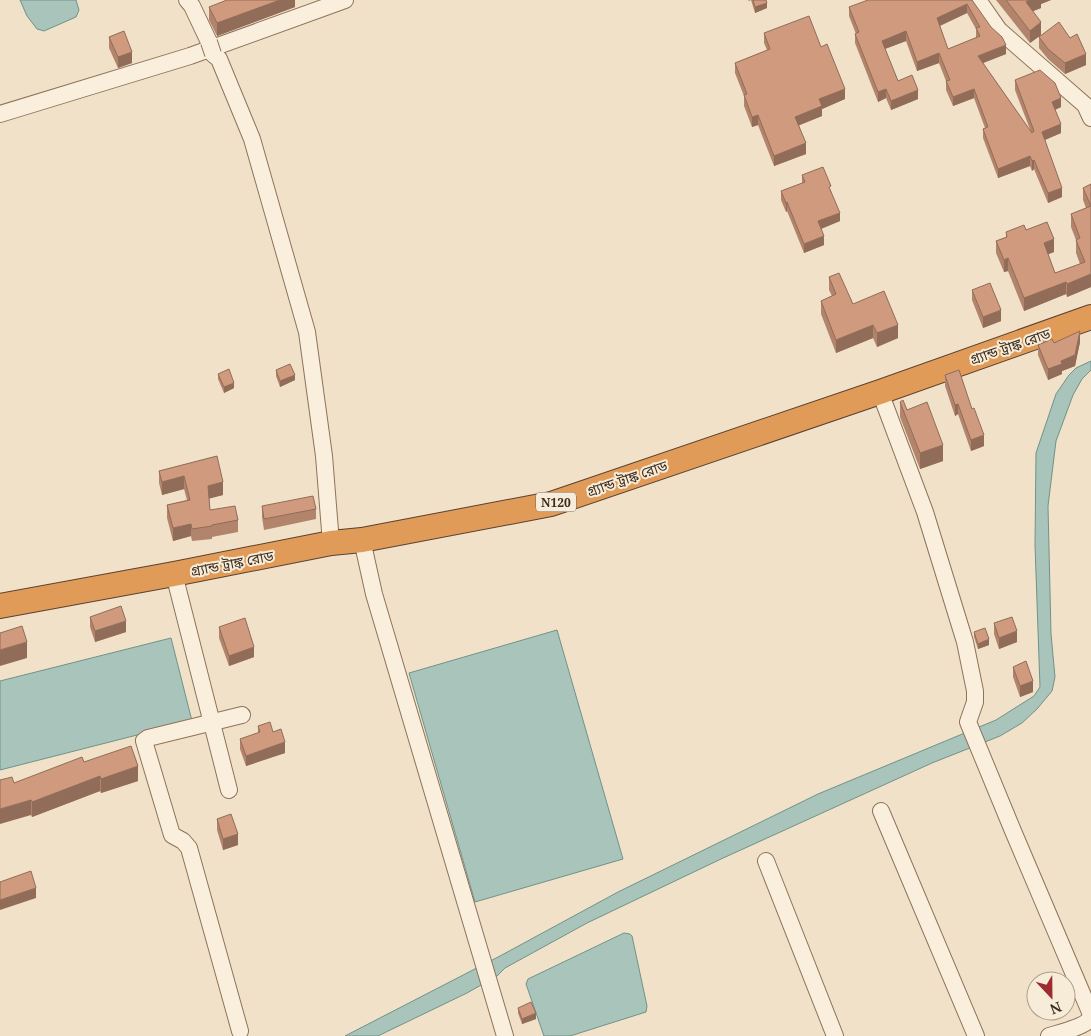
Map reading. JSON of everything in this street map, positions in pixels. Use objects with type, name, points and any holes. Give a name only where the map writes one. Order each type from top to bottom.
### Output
[{"type":"highway","name":"গ্র্যান্ড ট্রাঙ্ক রোড","points":[[0,606],[331,543],[362,540],[551,504],[880,392],[1091,317]]},
{"type":"street","points":[[187,0],[192,6],[211,48],[219,59],[252,140],[307,332],[324,456],[331,543]]},
{"type":"street","points":[[0,114],[190,56],[345,0]]},
{"type":"street","points":[[978,0],[999,30],[1085,105],[1091,118]]},
{"type":"street","points":[[880,392],[925,512],[965,642],[975,691],[975,702],[968,722],[1090,1012],[1089,1020],[1070,1032],[1049,1036]]},
{"type":"street","points":[[362,540],[374,594],[504,1036]]},
{"type":"street","points":[[174,574],[229,790]]},
{"type":"street","points":[[240,1031],[189,848],[183,841],[172,836],[144,741],[148,738],[242,715]]},
{"type":"street","points":[[881,811],[976,1036]]},
{"type":"street","points":[[766,861],[835,1036]]},
{"type":"water","points":[[20,0],[76,0],[79,10],[76,17],[44,31],[37,29],[27,16]]},
{"type":"water","points":[[1091,361],[1091,370],[1082,379],[1073,395],[1056,441],[1048,506],[1051,634],[1055,677],[1052,691],[1022,723],[1000,736],[932,763],[721,859],[587,923],[505,968],[497,976],[467,993],[378,1036],[345,1036],[500,956],[618,892],[818,794],[996,720],[1034,696],[1040,687],[1035,545],[1036,453],[1056,394],[1076,368]]},
{"type":"water","points":[[557,630],[623,859],[475,902],[409,673]]},
{"type":"water","points":[[171,638],[192,721],[0,770],[0,681]]},
{"type":"water","points":[[624,933],[632,936],[647,1006],[646,1012],[570,1036],[544,1036],[526,984],[528,979]]},
{"type":"building","points":[[227,0],[280,0],[217,23],[209,7]]},
{"type":"building","points":[[753,0],[766,0],[767,3],[755,7]]},
{"type":"building","points":[[868,0],[972,0],[991,27],[1002,37],[1006,45],[978,56],[1032,133],[1034,131],[1015,80],[1040,70],[1055,83],[1061,98],[1052,102],[1061,124],[1042,132],[1062,188],[1048,193],[1034,160],[1032,161],[1030,156],[998,169],[983,129],[988,127],[974,89],[953,97],[946,81],[950,80],[939,53],[917,62],[906,31],[882,41],[898,81],[912,75],[918,90],[891,101],[886,89],[878,92],[855,34],[859,32],[849,7]],"holes":[[[967,4],[980,27],[976,28],[980,36],[948,49],[937,18]]]},
{"type":"building","points":[[1006,0],[1029,0],[1026,2],[1041,22],[1030,31]]},
{"type":"building","points":[[809,16],[821,47],[827,44],[845,89],[819,99],[822,106],[795,117],[806,143],[774,156],[758,115],[752,117],[744,95],[747,94],[735,63],[770,49],[764,33]]},
{"type":"building","points":[[1059,22],[1070,38],[1077,34],[1086,54],[1065,63],[1048,49],[1039,37]]},
{"type":"building","points":[[124,31],[132,52],[118,57],[109,37]]},
{"type":"building","points":[[823,167],[840,213],[818,221],[824,236],[804,244],[781,191],[805,182],[802,175]]},
{"type":"building","points":[[1091,184],[1091,206],[1083,188]]},
{"type":"building","points":[[1091,206],[1091,274],[1024,298],[1008,258],[1004,260],[996,241],[1007,237],[1006,232],[1024,225],[1026,230],[1047,222],[1054,239],[1044,243],[1055,273],[1085,262],[1076,240],[1080,238],[1071,214]]},
{"type":"building","points":[[839,273],[853,304],[884,291],[898,325],[877,333],[873,325],[836,340],[821,301],[836,294],[829,277]]},
{"type":"building","points":[[990,283],[1001,310],[983,317],[972,290]]},
{"type":"building","points":[[1080,331],[1075,355],[1061,361],[1062,364],[1048,369],[1038,345],[1052,339],[1054,343]]},
{"type":"building","points":[[290,364],[295,375],[280,381],[276,370]]},
{"type":"building","points":[[229,369],[234,383],[224,387],[218,374]]},
{"type":"building","points":[[959,370],[972,409],[974,408],[984,435],[971,440],[958,404],[955,405],[945,375]]},
{"type":"building","points":[[903,400],[907,410],[927,402],[943,445],[920,453],[900,402]]},
{"type":"building","points":[[217,456],[223,482],[208,486],[210,510],[235,506],[238,520],[192,529],[191,524],[173,528],[167,505],[190,500],[184,476],[162,482],[159,471]]},
{"type":"building","points":[[313,496],[316,509],[264,519],[262,506]]},
{"type":"building","points":[[121,606],[126,621],[95,631],[90,617]]},
{"type":"building","points":[[1012,617],[1017,631],[999,638],[994,623]]},
{"type":"building","points":[[245,618],[254,647],[229,656],[219,627]]},
{"type":"building","points":[[22,626],[27,642],[0,650],[0,633]]},
{"type":"building","points":[[985,628],[989,639],[978,644],[974,632]]},
{"type":"building","points":[[1026,661],[1033,681],[1020,686],[1013,667]]},
{"type":"building","points":[[270,722],[273,732],[281,729],[285,742],[246,756],[240,739],[260,732],[258,726]]},
{"type":"building","points":[[131,746],[138,766],[101,779],[100,776],[32,802],[31,800],[0,809],[0,780],[12,777],[14,783],[82,757],[84,762]]},
{"type":"building","points":[[231,814],[238,834],[223,839],[217,819]]},
{"type":"building","points":[[31,871],[36,888],[0,900],[0,882]]},
{"type":"building","points":[[531,1002],[536,1013],[522,1019],[518,1008]]}]
